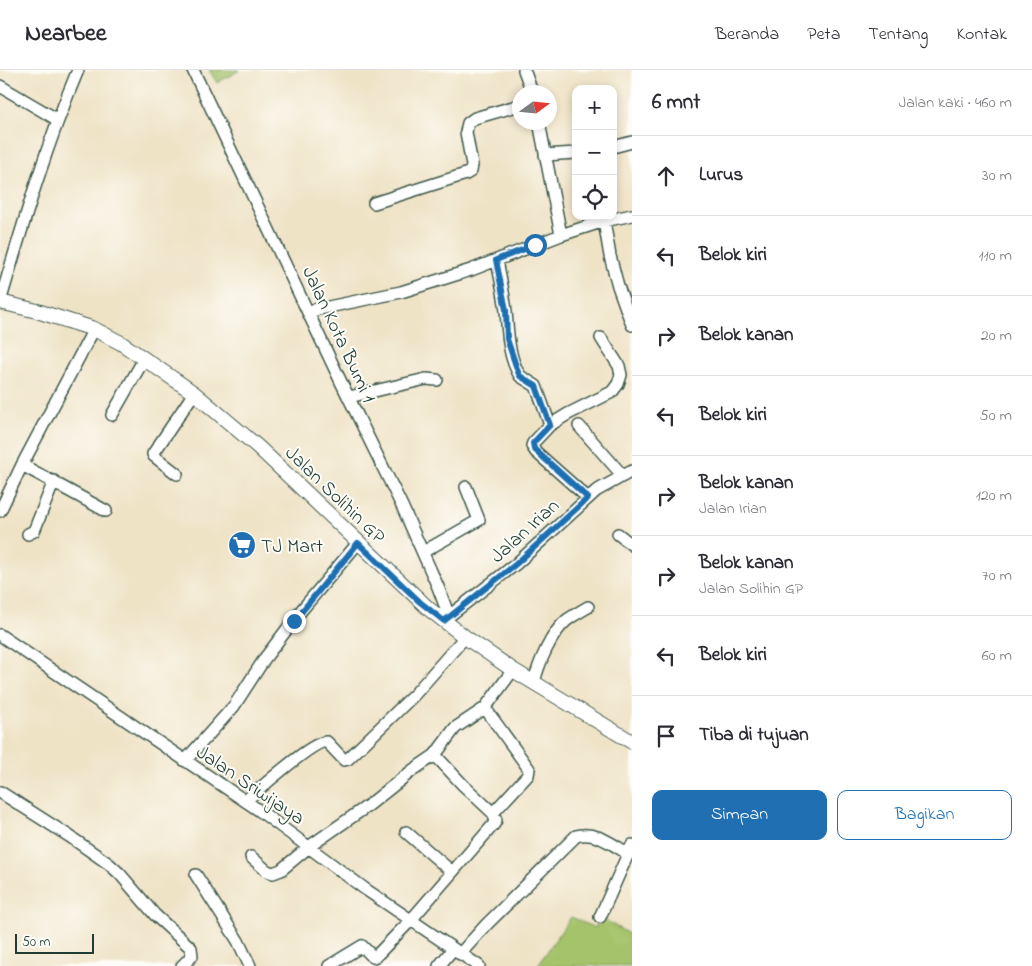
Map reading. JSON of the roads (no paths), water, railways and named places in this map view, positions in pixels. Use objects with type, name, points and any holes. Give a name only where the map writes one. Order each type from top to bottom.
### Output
[{"type":"main road","name":"Jalan Solihin GP","points":[[0,302],[37,311],[94,329],[144,358],[194,393],[258,447],[420,602],[446,619],[465,637],[513,670],[631,740]]},
{"type":"street","points":[[0,302],[22,224],[58,120],[78,70]]},
{"type":"street","name":"Jalan Kota Bumi 1","points":[[193,70],[423,552],[438,587],[446,619]]},
{"type":"street","points":[[524,70],[529,85]]},
{"type":"street","points":[[0,86],[58,120]]},
{"type":"street","points":[[374,203],[471,171],[472,166],[466,132],[468,123],[475,118],[512,107]]},
{"type":"street","points":[[540,130],[561,236]]},
{"type":"street","points":[[617,145],[632,142]]},
{"type":"street","points":[[545,155],[572,153]]},
{"type":"street","points":[[309,312],[401,292],[561,236],[632,215]]},
{"type":"street","points":[[604,222],[618,286],[632,325]]},
{"type":"street","points":[[496,260],[506,310],[507,339],[515,367],[520,376],[536,386],[550,425]]},
{"type":"street","points":[[0,511],[22,465],[94,329]]},
{"type":"street","points":[[588,498],[534,449],[533,443],[550,425],[612,392],[618,384],[621,375],[618,366],[602,338]]},
{"type":"street","points":[[112,415],[144,358]]},
{"type":"street","points":[[349,397],[426,379],[437,380]]},
{"type":"street","points":[[177,474],[153,454],[194,393]]},
{"type":"street","points":[[579,426],[627,474]]},
{"type":"street","points":[[22,465],[106,511]]},
{"type":"street","name":"Jalan Irian","points":[[446,619],[516,564],[588,498],[602,487],[627,474]]},
{"type":"street","points":[[28,534],[34,531],[54,482]]},
{"type":"street","points":[[423,552],[479,520],[466,487]]},
{"type":"street","points":[[618,534],[632,545]]},
{"type":"street","points":[[184,761],[234,706],[265,658],[358,543]]},
{"type":"street","points":[[534,682],[540,660],[558,630],[567,620],[588,607]]},
{"type":"street","name":"Jalan Sriwijaya","points":[[0,635],[245,801],[310,846],[365,889],[479,966]]},
{"type":"street","points":[[245,801],[319,743],[327,742],[344,760],[348,759],[403,707],[465,637]]},
{"type":"street","points":[[251,857],[267,871],[273,873],[281,870],[310,846],[369,805],[435,754],[455,728],[485,708],[513,670]]},
{"type":"street","points":[[485,708],[529,769],[528,775],[493,813]]},
{"type":"street","points":[[329,966],[362,946],[370,955],[376,956],[411,920],[496,820],[493,813],[463,785],[435,754]]},
{"type":"street","points":[[0,792],[69,836],[120,874],[155,914],[191,948],[192,956],[182,966]]},
{"type":"street","points":[[406,832],[452,872]]},
{"type":"street","points":[[439,966],[498,913],[576,836],[584,833],[592,834],[630,850],[600,917]]},
{"type":"street","points":[[196,875],[238,941],[250,966]]},
{"type":"place","name":"TJ Mart","points":[[242,545]]}]
